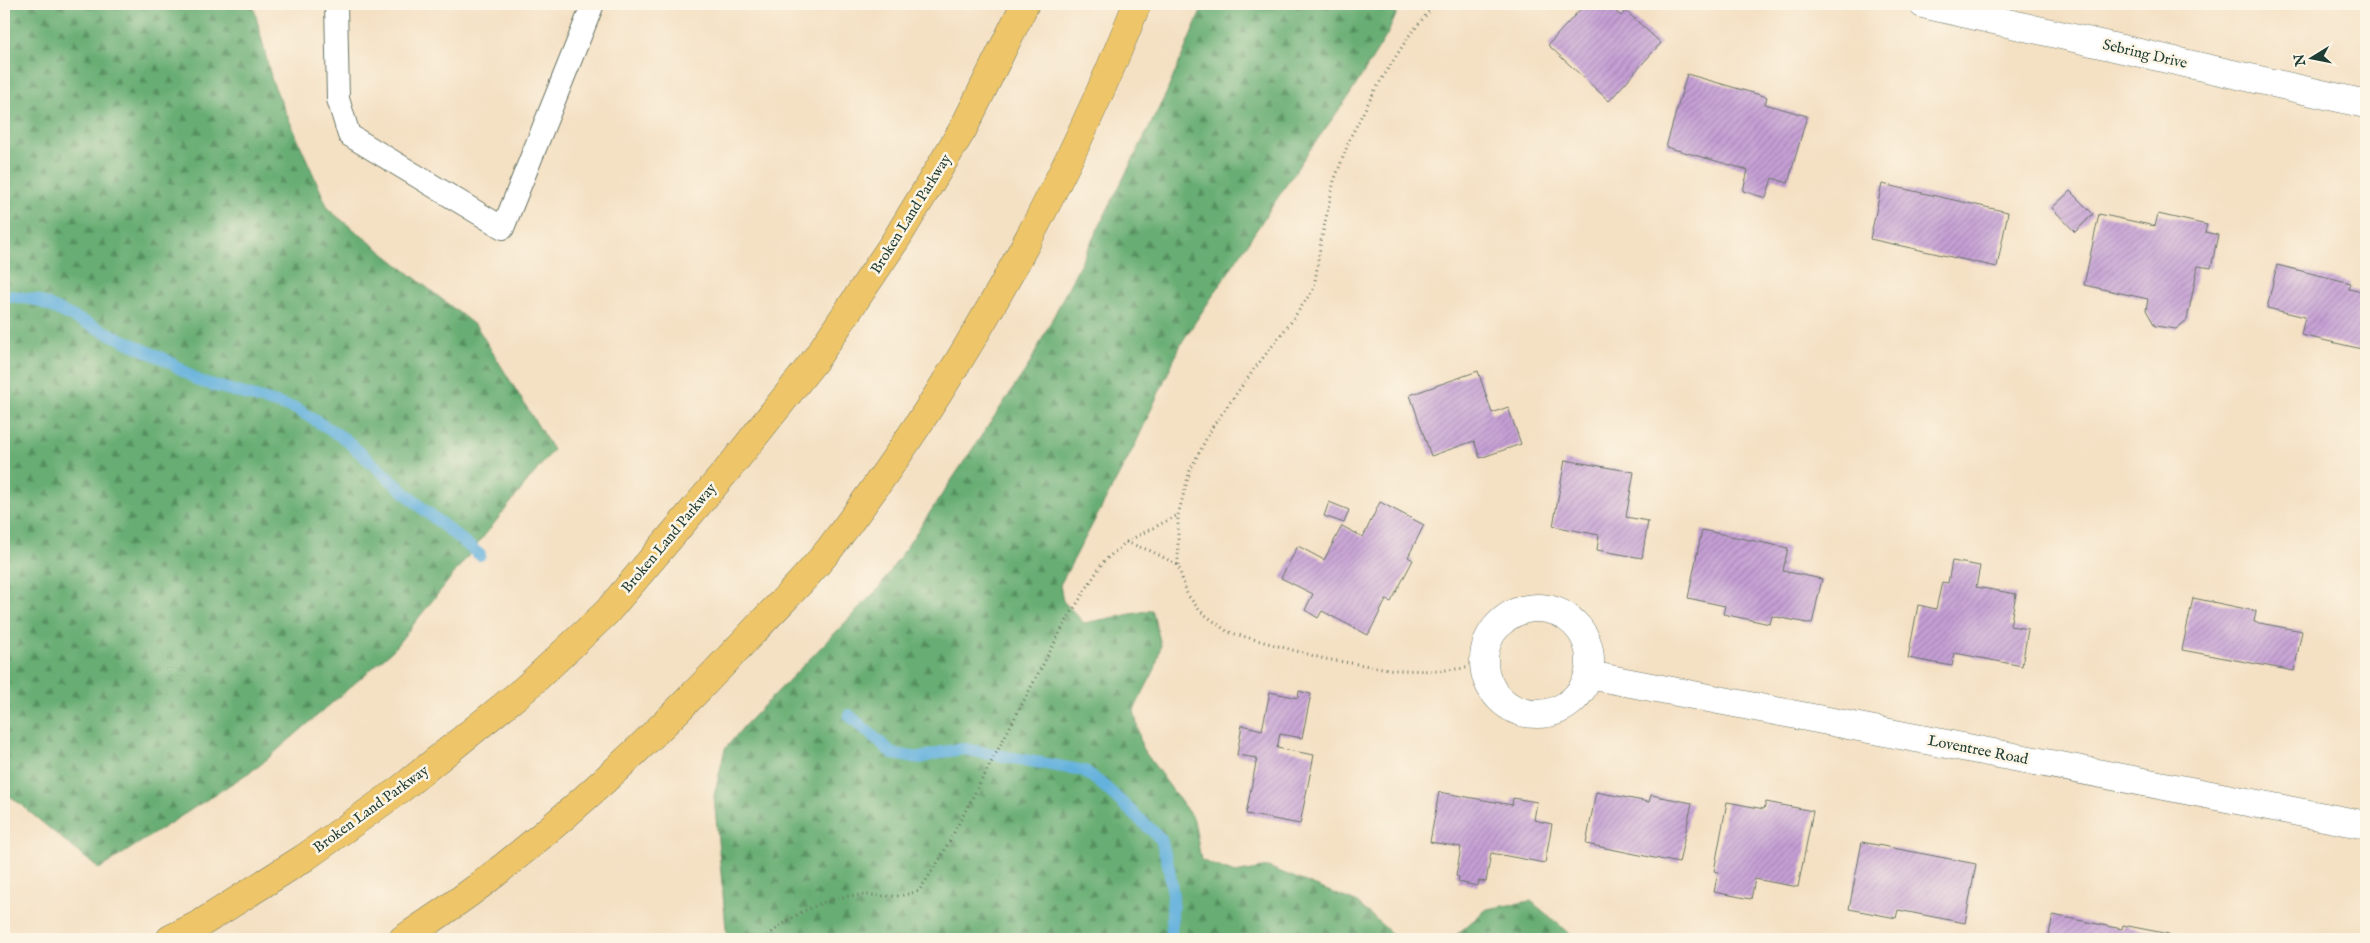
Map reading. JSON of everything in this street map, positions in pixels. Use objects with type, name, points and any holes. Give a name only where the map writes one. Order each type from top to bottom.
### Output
[{"type":"main road","name":"Broken Land Parkway","points":[[170,939],[200,924],[304,858],[402,788],[526,688],[606,612],[734,462],[815,360],[897,238],[963,129],[1025,4]]},
{"type":"main road","points":[[403,939],[482,884],[603,783],[715,674],[830,549],[915,429],[999,296],[1062,173],[1118,51],[1137,4]]},
{"type":"street","name":"Sebring Drive","points":[[1923,4],[2366,104]]},
{"type":"street","points":[[1540,608],[1563,614],[1579,627],[1589,650],[1589,675],[1578,697],[1552,713],[1524,714],[1504,703],[1490,686],[1484,666],[1486,645],[1497,626],[1514,613],[1540,608]]},
{"type":"street","name":"Loventree Road","points":[[1589,675],[2366,825]]},
{"type":"lane","points":[[336,4],[338,99],[349,135],[503,228],[593,4]]},
{"type":"path","points":[[1435,4],[1408,37],[1379,82],[1351,136],[1334,181],[1321,241],[1314,288],[1214,426],[1190,470],[1178,515],[1178,565],[1188,594],[1200,611],[1228,632],[1325,659],[1395,670],[1437,671],[1484,666]]},
{"type":"path","points":[[764,939],[780,925],[809,907],[844,896],[868,894],[895,897],[919,891],[940,859],[1065,622],[1103,562],[1126,542],[1178,515]]},
{"type":"path","points":[[1126,542],[1151,551],[1178,565]]},
{"type":"green space","points":[[4,4],[253,4],[272,81],[329,210],[477,327],[553,450],[392,651],[259,766],[99,869],[4,791]]},
{"type":"green space","points":[[1204,4],[1401,4],[1387,35],[1351,93],[1304,158],[1182,342],[1135,445],[1060,585],[1063,601],[1084,623],[1152,610],[1161,645],[1155,669],[1134,710],[1142,748],[1194,820],[1201,860],[1235,873],[1268,867],[1356,902],[1398,939],[727,939],[714,796],[725,749],[744,726],[879,588],[1029,365],[1166,94]]},
{"type":"green space","points":[[1531,901],[1576,939],[1431,939],[1456,935],[1487,909]]},
{"type":"building","points":[[1585,4],[1607,4],[1621,16],[1626,11],[1661,43],[1609,101],[1548,45]]},
{"type":"building","points":[[1687,74],[1767,97],[1765,104],[1807,116],[1788,183],[1772,178],[1766,198],[1743,191],[1748,170],[1666,147]]},
{"type":"building","points":[[1882,184],[2008,212],[1997,267],[1870,239]]},
{"type":"building","points":[[2070,191],[2093,214],[2075,232],[2052,208]]},
{"type":"building","points":[[2099,214],[2155,226],[2158,214],[2207,225],[2205,232],[2218,235],[2211,268],[2198,266],[2187,320],[2176,329],[2155,326],[2146,310],[2148,299],[2084,285]]},
{"type":"building","points":[[2277,265],[2351,283],[2349,289],[2366,293],[2366,350],[2301,335],[2305,317],[2267,308]]},
{"type":"building","points":[[1478,371],[1492,413],[1508,407],[1521,444],[1480,458],[1474,441],[1431,456],[1410,395]]},
{"type":"building","points":[[1565,460],[1634,472],[1626,517],[1648,521],[1642,558],[1597,550],[1599,535],[1553,526]]},
{"type":"building","points":[[1329,502],[1349,510],[1344,523],[1324,516]]},
{"type":"building","points":[[1380,502],[1424,525],[1408,557],[1413,560],[1391,602],[1386,600],[1368,635],[1322,611],[1318,618],[1305,610],[1313,594],[1281,578],[1298,546],[1324,560],[1342,526],[1363,537]]},
{"type":"building","points":[[1702,530],[1788,548],[1783,571],[1822,579],[1812,624],[1772,616],[1770,624],[1723,614],[1725,606],[1688,598]]},
{"type":"building","points":[[1952,561],[1980,566],[1976,587],[2016,594],[2010,626],[2028,629],[2022,666],[1955,653],[1952,666],[1908,658],[1918,605],[1936,609],[1942,582],[1948,583]]},
{"type":"building","points":[[2193,598],[2256,611],[2254,622],[2302,631],[2294,671],[2182,650]]},
{"type":"building","points":[[1299,691],[1311,694],[1302,738],[1280,734],[1277,748],[1314,755],[1300,824],[1246,814],[1257,758],[1237,755],[1242,725],[1262,730],[1270,692],[1298,698]]},
{"type":"building","points":[[1439,792],[1512,805],[1513,798],[1537,802],[1534,820],[1552,824],[1545,863],[1491,853],[1486,882],[1479,881],[1478,886],[1458,882],[1459,877],[1456,876],[1461,847],[1430,842]]},
{"type":"building","points":[[1596,792],[1649,802],[1651,795],[1692,803],[1679,863],[1586,844]]},
{"type":"building","points":[[1727,802],[1764,809],[1766,802],[1813,811],[1798,887],[1755,879],[1751,899],[1714,892],[1718,872],[1714,871]]},
{"type":"building","points":[[1862,842],[1976,864],[1965,923],[1898,910],[1896,918],[1849,909]]},
{"type":"building","points":[[2053,915],[2122,929],[2123,925],[2169,934],[2168,939],[2048,939]]},
{"type":"waterway","points":[[4,295],[37,300],[168,361],[199,381],[297,409],[345,439],[422,508],[480,555]]},
{"type":"waterway","points":[[849,715],[893,754],[920,758],[964,749],[1085,771],[1161,839],[1169,868],[1173,896],[1171,935],[1173,939]]}]
